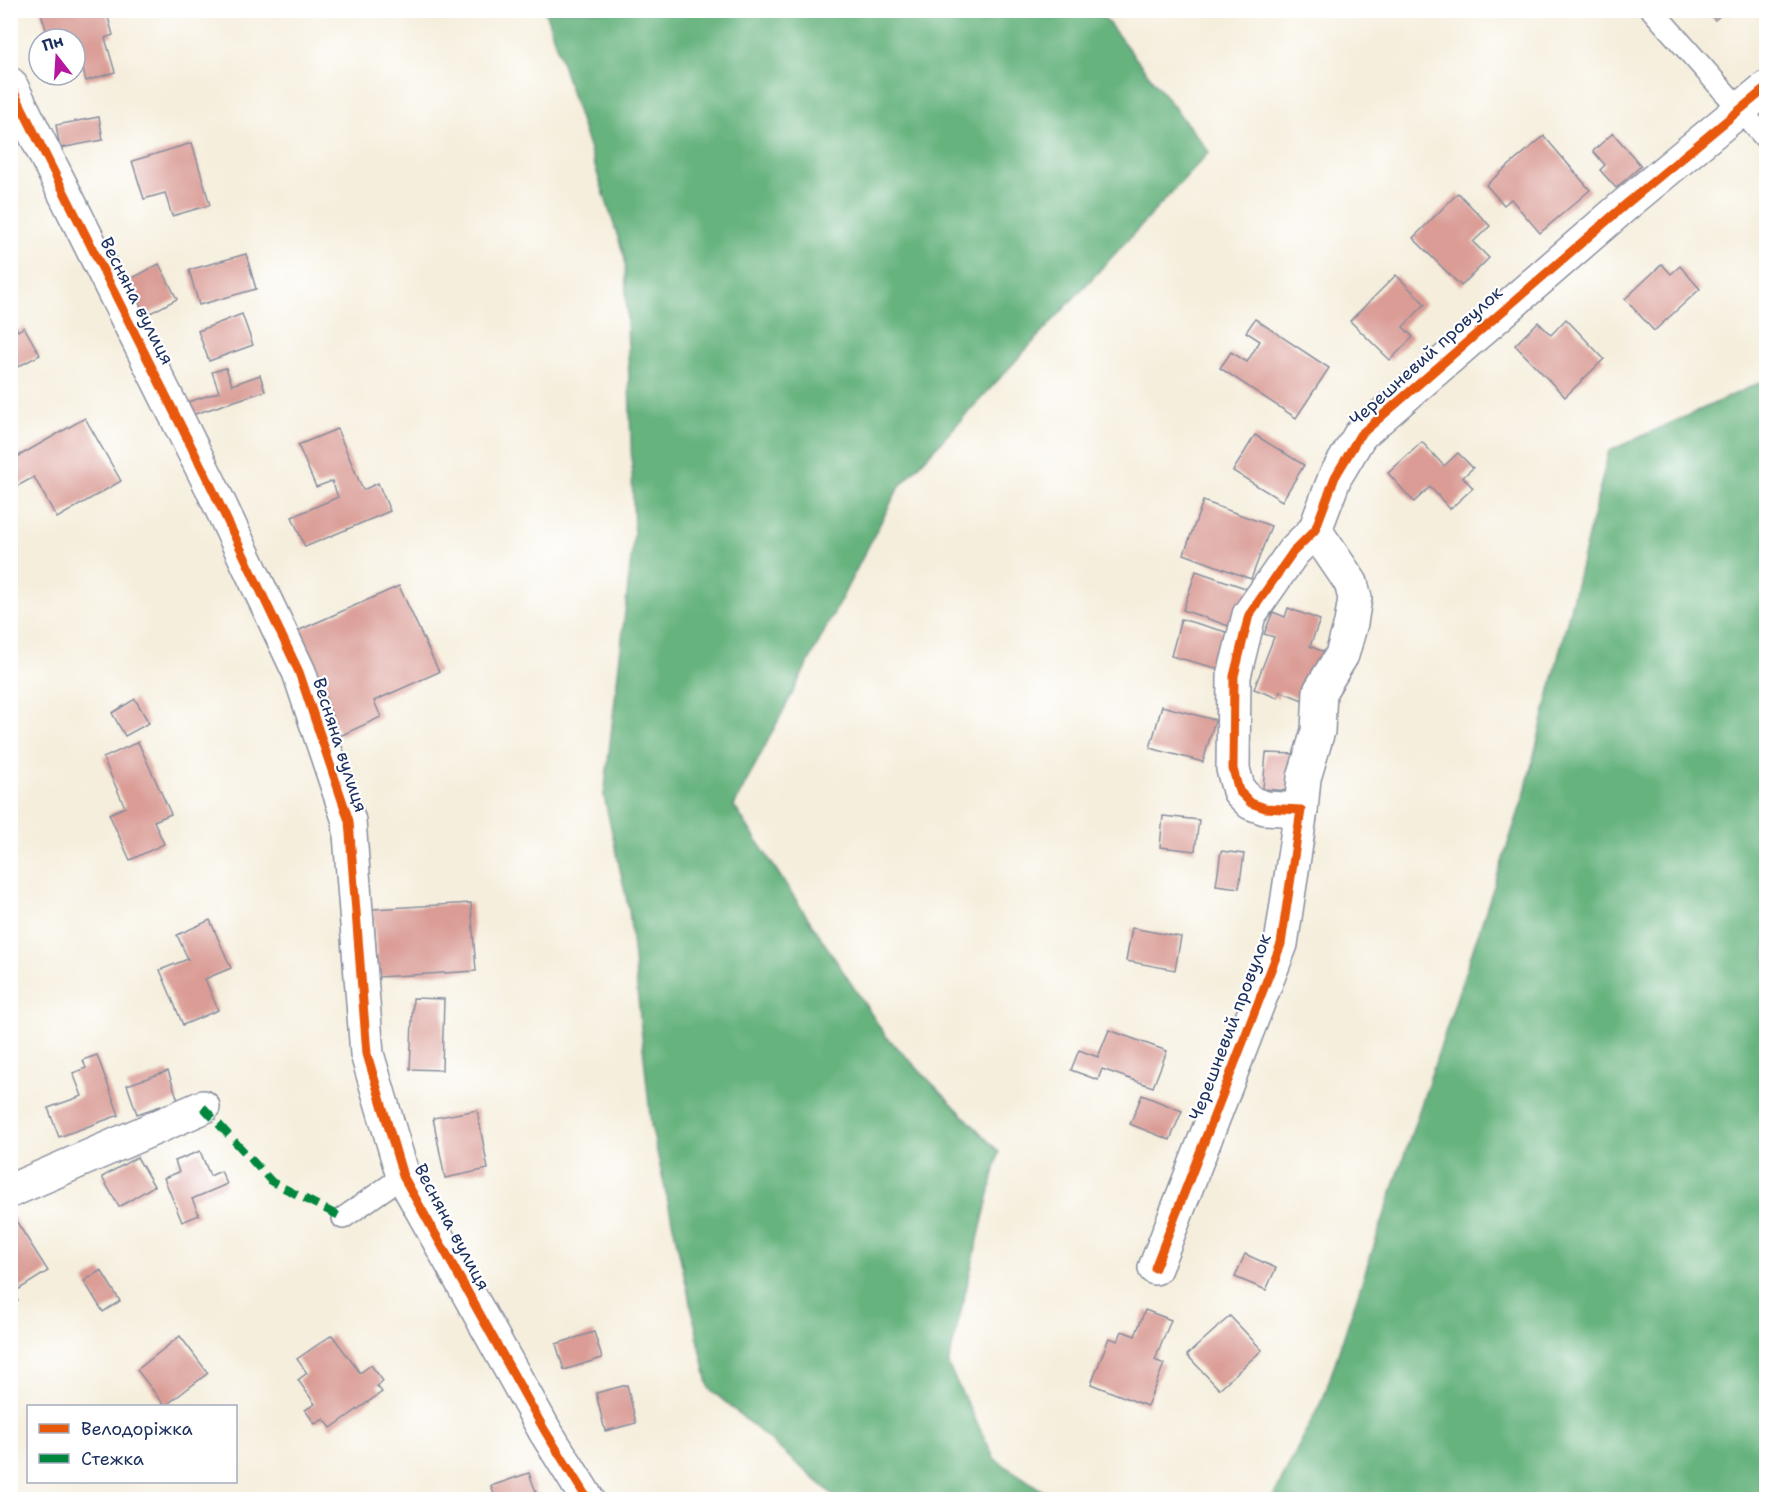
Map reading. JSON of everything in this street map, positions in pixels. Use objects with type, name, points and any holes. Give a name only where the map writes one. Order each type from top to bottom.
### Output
[{"type":"street","name":"Весняна вулиця","points":[[10,84],[210,484],[298,672],[349,821],[367,1053],[403,1176],[545,1431],[588,1500]]},
{"type":"street","name":"Черешневий провулок","points":[[1301,810],[1265,808],[1251,803],[1239,791],[1233,769],[1234,676],[1250,615],[1293,552],[1315,530],[1335,477],[1360,435],[1616,213],[1767,88]]},
{"type":"street","name":"Черешневий провулок","points":[[1155,1269],[1281,944],[1304,778],[1318,731],[1320,691],[1342,655],[1351,623],[1354,598],[1344,571],[1315,530]]},
{"type":"street","points":[[10,1191],[203,1107]]},
{"type":"street","points":[[545,1431],[559,1500]]},
{"type":"lane","points":[[1652,10],[1767,139]]},
{"type":"lane","points":[[344,1218],[403,1176]]},
{"type":"green space","points":[[545,11],[1099,11],[1209,152],[899,487],[734,806],[885,1035],[999,1152],[948,1365],[995,1459],[1055,1499],[838,1499],[709,1388],[651,1125],[629,910],[604,796],[634,533],[625,259]]},
{"type":"green space","points":[[1766,380],[1766,1499],[1272,1499],[1324,1396],[1524,796],[1609,451]]},
{"type":"building","points":[[40,10],[106,10],[113,35],[105,38],[115,72],[87,81],[87,27],[45,27]]},
{"type":"building","points":[[1706,10],[1726,10],[1715,20]]},
{"type":"building","points":[[99,117],[103,140],[60,148],[56,125]]},
{"type":"building","points":[[1613,133],[1641,166],[1616,188],[1600,170],[1605,165],[1593,151]]},
{"type":"building","points":[[1544,136],[1590,190],[1540,233],[1511,199],[1504,205],[1486,185]]},
{"type":"building","points":[[192,143],[210,205],[172,216],[165,193],[144,199],[132,161]]},
{"type":"building","points":[[1458,193],[1490,226],[1473,242],[1489,258],[1461,286],[1413,238]]},
{"type":"building","points":[[246,254],[256,289],[199,305],[189,270]]},
{"type":"building","points":[[159,264],[177,299],[141,318],[123,283]]},
{"type":"building","points":[[1662,264],[1671,274],[1680,266],[1700,289],[1654,331],[1625,299]]},
{"type":"building","points":[[1396,275],[1425,304],[1403,327],[1413,337],[1390,360],[1350,321]]},
{"type":"building","points":[[242,314],[253,345],[209,361],[198,331]]},
{"type":"building","points":[[10,318],[18,331],[24,327],[40,355],[10,371]]},
{"type":"building","points":[[1255,319],[1329,368],[1296,418],[1220,368],[1231,352],[1247,362],[1260,341],[1246,332]]},
{"type":"building","points":[[1566,319],[1604,359],[1565,397],[1515,345],[1538,322],[1551,335]]},
{"type":"building","points":[[226,368],[232,385],[260,375],[265,391],[189,416],[185,403],[219,392],[212,372]]},
{"type":"building","points":[[85,418],[121,481],[57,518],[34,477],[10,490],[10,461]]},
{"type":"building","points":[[337,429],[363,490],[378,483],[390,511],[305,547],[292,517],[338,497],[332,481],[316,487],[298,445]]},
{"type":"building","points":[[1255,435],[1304,465],[1282,501],[1233,471]]},
{"type":"building","points":[[1422,442],[1444,466],[1458,453],[1473,468],[1463,477],[1473,488],[1450,509],[1430,487],[1414,502],[1388,473]]},
{"type":"building","points":[[1203,501],[1271,526],[1251,579],[1184,554]]},
{"type":"building","points":[[1196,571],[1254,591],[1240,630],[1183,610]]},
{"type":"building","points":[[399,586],[439,672],[374,701],[381,717],[340,736],[293,633]]},
{"type":"building","points":[[1288,608],[1320,620],[1310,646],[1324,652],[1305,701],[1280,691],[1278,698],[1254,689],[1274,637],[1264,634],[1273,612],[1285,617]]},
{"type":"building","points":[[1181,619],[1237,635],[1227,671],[1171,656]]},
{"type":"building","points":[[135,699],[149,723],[125,736],[112,713]]},
{"type":"building","points":[[1162,706],[1215,720],[1203,762],[1150,748]]},
{"type":"building","points":[[138,742],[171,814],[154,821],[164,844],[130,860],[109,814],[125,807],[103,758]]},
{"type":"building","points":[[1266,753],[1296,754],[1293,791],[1263,789]]},
{"type":"building","points":[[1163,816],[1199,820],[1195,851],[1160,847]]},
{"type":"building","points":[[1221,851],[1244,854],[1239,888],[1216,885]]},
{"type":"building","points":[[471,903],[476,971],[378,977],[373,909]]},
{"type":"building","points":[[210,920],[231,968],[205,979],[218,1010],[183,1025],[160,970],[188,959],[177,935]]},
{"type":"building","points":[[1132,928],[1181,937],[1175,970],[1126,961]]},
{"type":"building","points":[[413,998],[444,999],[442,1070],[410,1069]]},
{"type":"building","points":[[1109,1030],[1167,1051],[1153,1087],[1102,1069],[1098,1080],[1071,1070],[1079,1050],[1098,1057]]},
{"type":"building","points":[[97,1055],[119,1115],[59,1137],[48,1108],[82,1096],[73,1073],[86,1068],[83,1060]]},
{"type":"building","points":[[168,1071],[178,1100],[137,1114],[127,1085]]},
{"type":"building","points":[[1142,1095],[1182,1111],[1170,1140],[1130,1124]]},
{"type":"building","points":[[477,1110],[488,1169],[445,1178],[433,1118]]},
{"type":"building","points":[[200,1151],[210,1176],[221,1171],[227,1184],[192,1199],[199,1215],[182,1222],[164,1178],[179,1172],[175,1161]]},
{"type":"building","points":[[137,1157],[154,1186],[119,1207],[102,1177]]},
{"type":"building","points":[[13,1216],[48,1271],[13,1293],[18,1300],[10,1305],[10,1218]]},
{"type":"building","points":[[1245,1254],[1276,1268],[1266,1290],[1235,1277]]},
{"type":"building","points":[[101,1270],[120,1301],[103,1312],[84,1281]]},
{"type":"building","points":[[1145,1310],[1171,1320],[1155,1360],[1164,1364],[1147,1406],[1091,1384],[1109,1338],[1118,1341],[1122,1331],[1135,1336]]},
{"type":"building","points":[[1230,1316],[1262,1350],[1219,1389],[1187,1355]]},
{"type":"building","points":[[594,1332],[602,1358],[564,1370],[556,1344]]},
{"type":"building","points":[[332,1335],[360,1373],[371,1365],[383,1381],[377,1386],[382,1392],[331,1428],[324,1419],[315,1424],[305,1410],[315,1404],[298,1380],[307,1373],[297,1359]]},
{"type":"building","points":[[180,1336],[208,1373],[164,1405],[137,1370]]},
{"type":"building","points":[[627,1385],[636,1423],[605,1431],[596,1393]]},
{"type":"building","points":[[529,1473],[539,1500],[496,1500],[491,1486]]},
{"type":"marked path","points":[[203,1107],[272,1182],[343,1218]]},
{"type":"cycle path","points":[[10,84],[210,484],[299,672],[349,821],[367,1054],[403,1176],[545,1431],[588,1500]]},
{"type":"cycle path","points":[[1155,1268],[1281,944],[1301,810],[1265,808],[1251,803],[1239,791],[1233,769],[1234,676],[1249,615],[1293,552],[1315,530],[1335,477],[1360,435],[1625,205],[1766,88]]}]
